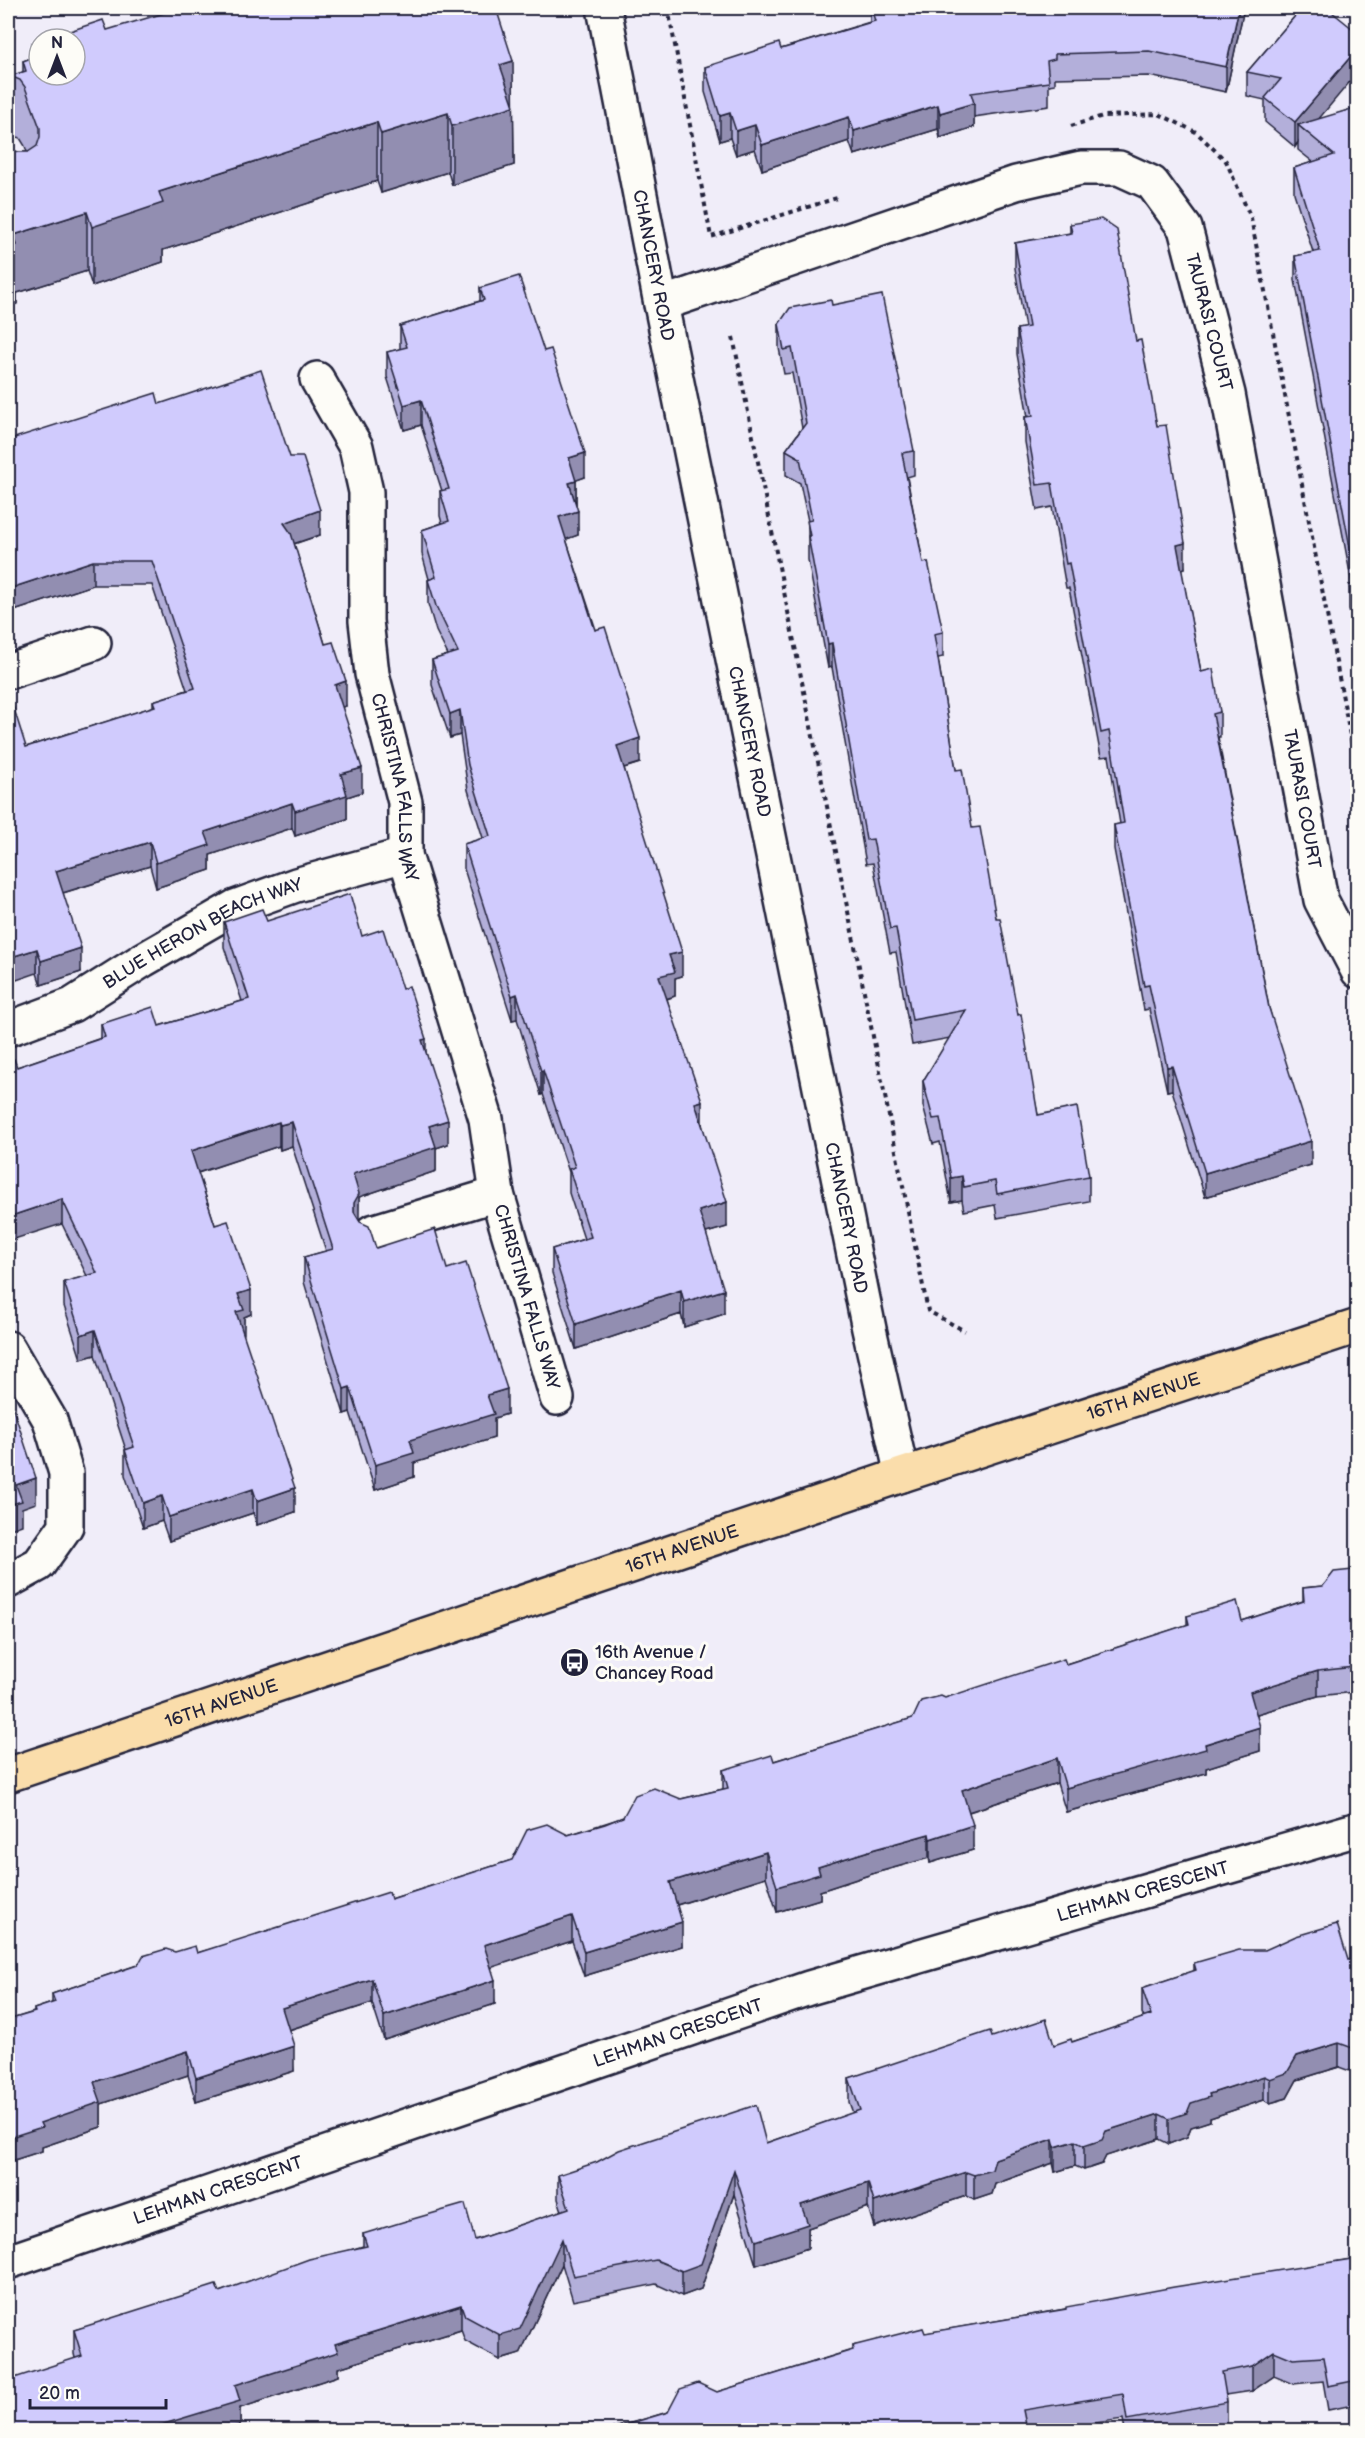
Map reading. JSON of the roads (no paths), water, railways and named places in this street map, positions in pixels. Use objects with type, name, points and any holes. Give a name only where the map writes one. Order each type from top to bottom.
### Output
[{"type":"main road","name":"16TH AVENUE","points":[[8,1775],[902,1475],[1358,1326]]},
{"type":"street","name":"CHANCERY ROAD","points":[[604,8],[661,304],[869,1329],[902,1475]]},
{"type":"street","name":"TAURASI COURT","points":[[661,304],[1016,183],[1081,168],[1119,168],[1152,183],[1185,228],[1226,383],[1321,900],[1358,971]]},
{"type":"street","name":"CHRISTINA FALLS WAY","points":[[317,379],[356,447],[366,492],[366,621],[372,674],[405,802],[405,855],[486,1119],[497,1194],[557,1398]]},
{"type":"street","points":[[8,672],[94,643]]},
{"type":"street","name":"BLUE HERON BEACH WAY","points":[[8,1029],[72,1005],[143,960],[236,907],[296,885],[405,855]]},
{"type":"street","name":"CHRISTINA FALLS WAY","points":[[372,1232],[497,1194]]},
{"type":"street","points":[[8,1348],[50,1420],[66,1473],[66,1526],[39,1564],[8,1581]]},
{"type":"street","name":"LEHMAN CRESCENT","points":[[8,2262],[809,1988],[1358,1829]]},
{"type":"place","name":"16th Avenue / Chancey Road","points":[[574,1662]]}]
